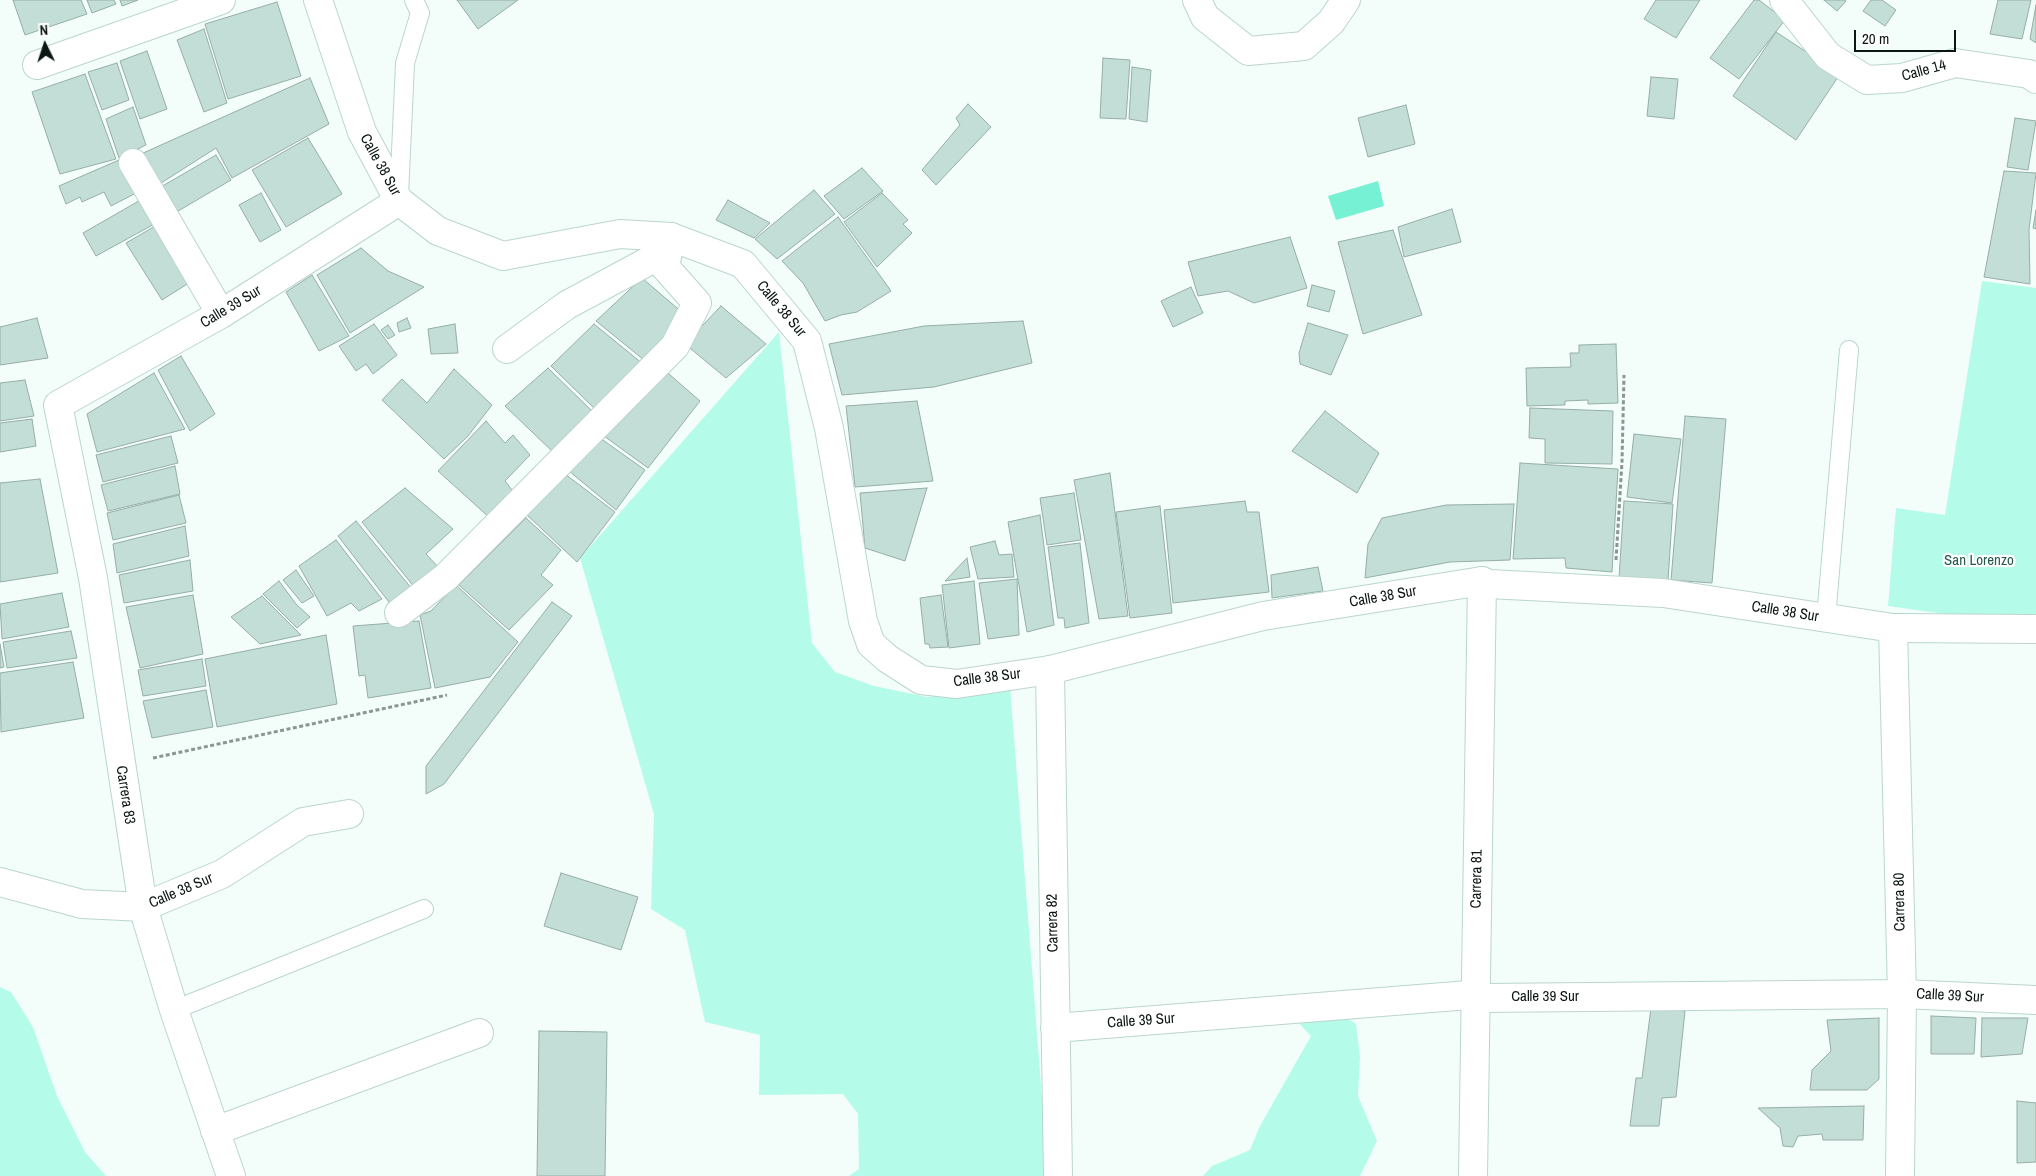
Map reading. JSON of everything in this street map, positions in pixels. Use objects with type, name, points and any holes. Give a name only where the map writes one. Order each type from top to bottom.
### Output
[{"type":"street","points":[[37,65],[220,0]]},
{"type":"street","name":"Calle 38 Sur","points":[[318,0],[362,132],[399,200],[438,231],[503,256],[620,234],[670,244],[744,264],[808,341],[829,428],[863,621],[871,644],[921,680],[956,684],[1050,670],[1263,616],[1482,581],[1489,584],[1664,594],[1893,628],[2036,629]]},
{"type":"street","points":[[1197,0],[1205,17],[1248,51],[1304,46],[1331,22],[1346,0]]},
{"type":"street","name":"Calle 14","points":[[1784,0],[1828,56],[1867,80],[1902,78],[1955,63],[2029,74],[2036,79]]},
{"type":"street","points":[[133,164],[221,314]]},
{"type":"street","name":"Calle 39 Sur","points":[[58,405],[221,314],[399,200]]},
{"type":"street","points":[[506,349],[567,305],[670,244]]},
{"type":"street","points":[[399,612],[446,578],[675,346],[697,303],[665,267],[670,244]]},
{"type":"street","name":"Carrera 83","points":[[58,405],[92,578],[143,907],[174,1010],[231,1176]]},
{"type":"street","name":"Carrera 81","points":[[1472,1176],[1482,581]]},
{"type":"street","name":"Carrera 80","points":[[1893,628],[1902,994],[1900,1176]]},
{"type":"street","name":"Carrera 82","points":[[1050,670],[1054,1028],[1058,1176]]},
{"type":"street","name":"Calle 38 Sur","points":[[0,882],[82,904],[143,907],[222,874],[303,822],[349,814]]},
{"type":"street","name":"Calle 39 Sur","points":[[1054,1028],[1476,996],[1902,994],[2036,1000]]},
{"type":"street","points":[[215,1131],[479,1033]]},
{"type":"lane","points":[[399,200],[405,63],[420,13],[414,0]]},
{"type":"lane","points":[[1826,618],[1850,350]]},
{"type":"lane","points":[[174,1010],[424,909]]},
{"type":"path","points":[[1614,591],[1621,487],[1624,375]]},
{"type":"path","points":[[120,764],[446,695]]},
{"type":"green space","name":"San Lorenzo","points":[[1982,281],[2036,288],[2036,627],[1888,606],[1896,508],[1945,515]]},
{"type":"green space","points":[[779,332],[812,643],[835,672],[874,686],[927,697],[1010,686],[1048,1176],[849,1176],[859,1169],[858,1114],[843,1094],[759,1095],[760,1035],[705,1022],[685,930],[651,909],[654,814],[580,558]]},
{"type":"green space","points":[[0,987],[11,992],[33,1027],[57,1096],[85,1152],[106,1176],[0,1176]]},
{"type":"green space","points":[[1329,1006],[1356,1024],[1360,1057],[1358,1096],[1377,1141],[1360,1176],[1203,1176],[1212,1166],[1250,1150],[1260,1126],[1311,1036],[1291,1015]]},
{"type":"shaded area","points":[[1378,181],[1384,206],[1336,220],[1328,196]]},
{"type":"building","points":[[13,0],[81,0],[87,14],[25,35]]},
{"type":"building","points":[[87,0],[114,0],[116,4],[92,13]]},
{"type":"building","points":[[120,0],[138,0],[122,6]]},
{"type":"building","points":[[457,0],[518,0],[478,29]]},
{"type":"building","points":[[1656,0],[1700,0],[1676,38],[1644,19]]},
{"type":"building","points":[[1754,0],[1759,0],[1785,20],[1739,79],[1710,58]]},
{"type":"building","points":[[1824,0],[1844,0],[1846,1],[1837,11]]},
{"type":"building","points":[[1871,0],[1882,0],[1896,10],[1885,26],[1863,11]]},
{"type":"building","points":[[1998,0],[2031,0],[2022,39],[1990,34]]},
{"type":"building","points":[[277,2],[301,76],[228,99],[205,24]]},
{"type":"building","points":[[2036,5],[2036,43],[2030,39]]},
{"type":"building","points":[[204,29],[227,103],[204,112],[177,40]]},
{"type":"building","points":[[1776,32],[1840,74],[1796,140],[1733,96]]},
{"type":"building","points":[[147,51],[167,109],[140,119],[120,61]]},
{"type":"building","points":[[1103,58],[1130,60],[1126,119],[1100,118]]},
{"type":"building","points":[[117,63],[129,100],[102,110],[88,72]]},
{"type":"building","points":[[1132,67],[1151,70],[1147,122],[1129,119]]},
{"type":"building","points":[[85,74],[116,159],[60,174],[32,92]]},
{"type":"building","points":[[1651,77],[1678,79],[1674,119],[1647,116]]},
{"type":"building","points":[[310,78],[329,124],[232,178],[216,148],[158,185],[141,154]]},
{"type":"building","points":[[968,104],[991,127],[936,185],[922,170],[960,125],[956,118]]},
{"type":"building","points":[[1406,105],[1415,144],[1368,157],[1358,118]]},
{"type":"building","points":[[133,107],[146,145],[119,158],[106,119]]},
{"type":"building","points":[[2015,118],[2036,121],[2028,170],[2007,167]]},
{"type":"building","points":[[308,138],[342,194],[286,227],[252,170]]},
{"type":"building","points":[[216,155],[231,180],[173,214],[159,188]]},
{"type":"building","points":[[119,160],[138,192],[111,206],[104,192],[82,202],[80,197],[66,204],[59,186]]},
{"type":"building","points":[[862,168],[883,191],[844,219],[824,196]]},
{"type":"building","points":[[2004,171],[2036,173],[2029,230],[2030,284],[1984,277]]},
{"type":"building","points":[[814,190],[835,214],[777,259],[755,239]]},
{"type":"building","points":[[261,193],[281,230],[260,242],[239,205]]},
{"type":"building","points":[[882,193],[908,220],[903,224],[912,233],[877,267],[844,222]]},
{"type":"building","points":[[144,198],[158,222],[96,256],[83,233]]},
{"type":"building","points":[[728,200],[770,223],[754,238],[716,220]]},
{"type":"building","points":[[1452,209],[1461,242],[1404,257],[1398,227]]},
{"type":"building","points":[[2036,210],[2036,229],[2033,228]]},
{"type":"building","points":[[838,217],[891,291],[857,312],[825,321],[803,283],[782,261]]},
{"type":"building","points":[[157,225],[192,281],[162,300],[126,243]]},
{"type":"building","points":[[1393,230],[1422,315],[1363,334],[1338,242]]},
{"type":"building","points":[[1290,237],[1307,288],[1254,303],[1228,291],[1198,296],[1188,262]]},
{"type":"building","points":[[361,248],[388,271],[424,287],[350,333],[317,275]]},
{"type":"building","points":[[312,275],[349,336],[319,351],[286,292]]},
{"type":"building","points":[[642,278],[684,314],[644,360],[596,321]]},
{"type":"building","points":[[1312,285],[1335,291],[1329,312],[1307,306]]},
{"type":"building","points":[[1191,287],[1203,313],[1173,327],[1161,301]]},
{"type":"building","points":[[721,306],[766,344],[726,378],[685,344]]},
{"type":"building","points":[[37,318],[48,358],[0,365],[0,327]]},
{"type":"building","points":[[407,318],[411,328],[399,332],[397,323]]},
{"type":"building","points":[[1023,321],[1032,363],[934,387],[842,395],[829,344],[924,326]]},
{"type":"building","points":[[1308,323],[1348,335],[1331,375],[1300,364],[1299,353]]},
{"type":"building","points":[[374,324],[397,355],[373,374],[366,364],[356,371],[339,346]]},
{"type":"building","points":[[455,324],[458,353],[431,354],[428,329]]},
{"type":"building","points":[[594,324],[643,364],[596,410],[551,366]]},
{"type":"building","points":[[388,325],[395,335],[388,339],[381,330]]},
{"type":"building","points":[[1616,344],[1618,403],[1588,404],[1588,400],[1565,401],[1565,405],[1527,406],[1526,368],[1571,367],[1570,353],[1579,353],[1579,345]]},
{"type":"building","points":[[181,356],[215,414],[190,431],[158,370]]},
{"type":"building","points":[[548,368],[594,413],[555,454],[505,406]]},
{"type":"building","points":[[662,368],[700,401],[648,468],[604,436]]},
{"type":"building","points":[[454,369],[492,405],[468,436],[444,459],[382,400],[402,379],[427,403]]},
{"type":"building","points":[[154,373],[185,429],[97,452],[87,414]]},
{"type":"building","points":[[25,380],[34,416],[0,421],[0,383]]},
{"type":"building","points":[[917,401],[933,481],[855,487],[846,406]]},
{"type":"building","points":[[1530,408],[1613,411],[1612,464],[1545,463],[1545,439],[1529,438]]},
{"type":"building","points":[[1325,411],[1379,453],[1357,493],[1292,451]]},
{"type":"building","points":[[1685,416],[1726,419],[1712,583],[1671,580]]},
{"type":"building","points":[[32,419],[36,446],[0,452],[0,423]]},
{"type":"building","points":[[486,421],[505,443],[513,435],[530,455],[505,481],[515,494],[491,519],[438,471]]},
{"type":"building","points":[[1634,434],[1681,439],[1672,503],[1627,497]]},
{"type":"building","points":[[171,436],[178,463],[103,482],[96,455]]},
{"type":"building","points":[[600,438],[645,470],[616,510],[569,471]]},
{"type":"building","points":[[1520,463],[1618,469],[1612,572],[1566,568],[1565,558],[1513,559]]},
{"type":"building","points":[[175,466],[180,494],[108,511],[101,485]]},
{"type":"building","points":[[1110,473],[1128,616],[1099,619],[1074,480]]},
{"type":"building","points":[[565,474],[615,512],[577,562],[527,515]]},
{"type":"building","points":[[40,479],[58,573],[0,582],[0,483]]},
{"type":"building","points":[[405,488],[453,529],[426,554],[441,570],[419,593],[362,522]]},
{"type":"building","points":[[927,488],[905,561],[865,548],[860,493]]},
{"type":"building","points":[[1074,493],[1081,540],[1047,545],[1040,498]]},
{"type":"building","points":[[179,495],[186,523],[113,540],[107,513]]},
{"type":"building","points":[[1245,501],[1247,512],[1259,512],[1269,592],[1173,603],[1164,510]]},
{"type":"building","points":[[1624,501],[1673,504],[1668,581],[1619,578]]},
{"type":"building","points":[[1514,504],[1510,560],[1450,562],[1365,578],[1368,544],[1382,518],[1446,505]]},
{"type":"building","points":[[1160,506],[1172,613],[1130,618],[1116,512]]},
{"type":"building","points":[[1040,515],[1054,625],[1027,632],[1008,522]]},
{"type":"building","points":[[526,518],[561,550],[541,575],[553,585],[509,630],[459,585]]},
{"type":"building","points":[[356,521],[417,595],[392,606],[338,536]]},
{"type":"building","points":[[185,526],[189,556],[117,573],[113,544]]},
{"type":"building","points":[[336,540],[382,599],[359,611],[351,603],[327,616],[299,566]]},
{"type":"building","points":[[995,541],[999,555],[1012,554],[1014,577],[978,579],[970,547]]},
{"type":"building","points":[[1080,543],[1089,623],[1065,628],[1064,618],[1058,618],[1048,547]]},
{"type":"building","points":[[967,558],[970,577],[945,581]]},
{"type":"building","points":[[190,560],[193,591],[124,603],[119,575]]},
{"type":"building","points":[[1318,567],[1323,591],[1272,598],[1271,575]]},
{"type":"building","points":[[296,570],[314,596],[302,603],[283,580]]},
{"type":"building","points":[[1017,579],[1019,635],[988,639],[979,583]]},
{"type":"building","points":[[279,581],[296,604],[310,617],[297,628],[263,594]]},
{"type":"building","points":[[974,581],[980,644],[949,648],[942,585]]},
{"type":"building","points":[[456,585],[518,642],[490,677],[435,688],[420,615],[431,611]]},
{"type":"building","points":[[62,593],[69,627],[2,639],[0,604]]},
{"type":"building","points":[[193,595],[203,654],[140,668],[126,607]]},
{"type":"building","points":[[941,595],[948,647],[930,648],[929,644],[925,644],[920,598]]},
{"type":"building","points":[[262,596],[301,635],[260,644],[231,617]]},
{"type":"building","points":[[552,602],[572,616],[444,784],[426,794],[426,766]]},
{"type":"building","points":[[419,621],[431,688],[368,698],[365,675],[359,676],[353,626]]},
{"type":"building","points":[[71,631],[77,658],[7,668],[3,642]]},
{"type":"building","points":[[326,635],[337,704],[217,727],[205,659]]},
{"type":"building","points":[[0,644],[4,667],[0,668]]},
{"type":"building","points":[[202,659],[206,686],[143,696],[138,670]]},
{"type":"building","points":[[73,662],[84,718],[1,732],[0,673]]},
{"type":"building","points":[[206,690],[213,727],[152,738],[143,701]]},
{"type":"building","points":[[561,873],[638,897],[621,950],[544,926]]},
{"type":"building","points":[[1651,1008],[1685,1011],[1676,1097],[1662,1098],[1659,1126],[1630,1126],[1636,1078],[1642,1078]]},
{"type":"building","points":[[1931,1016],[1976,1018],[1974,1054],[1931,1054]]},
{"type":"building","points":[[1879,1018],[1879,1079],[1867,1090],[1810,1090],[1812,1070],[1831,1051],[1827,1020]]},
{"type":"building","points":[[1982,1018],[2028,1018],[2022,1054],[1981,1057]]},
{"type":"building","points":[[539,1031],[607,1032],[605,1176],[537,1176]]},
{"type":"building","points":[[2017,1101],[2036,1103],[2036,1162],[2017,1163]]},
{"type":"building","points":[[1864,1106],[1863,1140],[1823,1140],[1822,1134],[1798,1136],[1793,1147],[1783,1146],[1780,1128],[1758,1108]]}]
